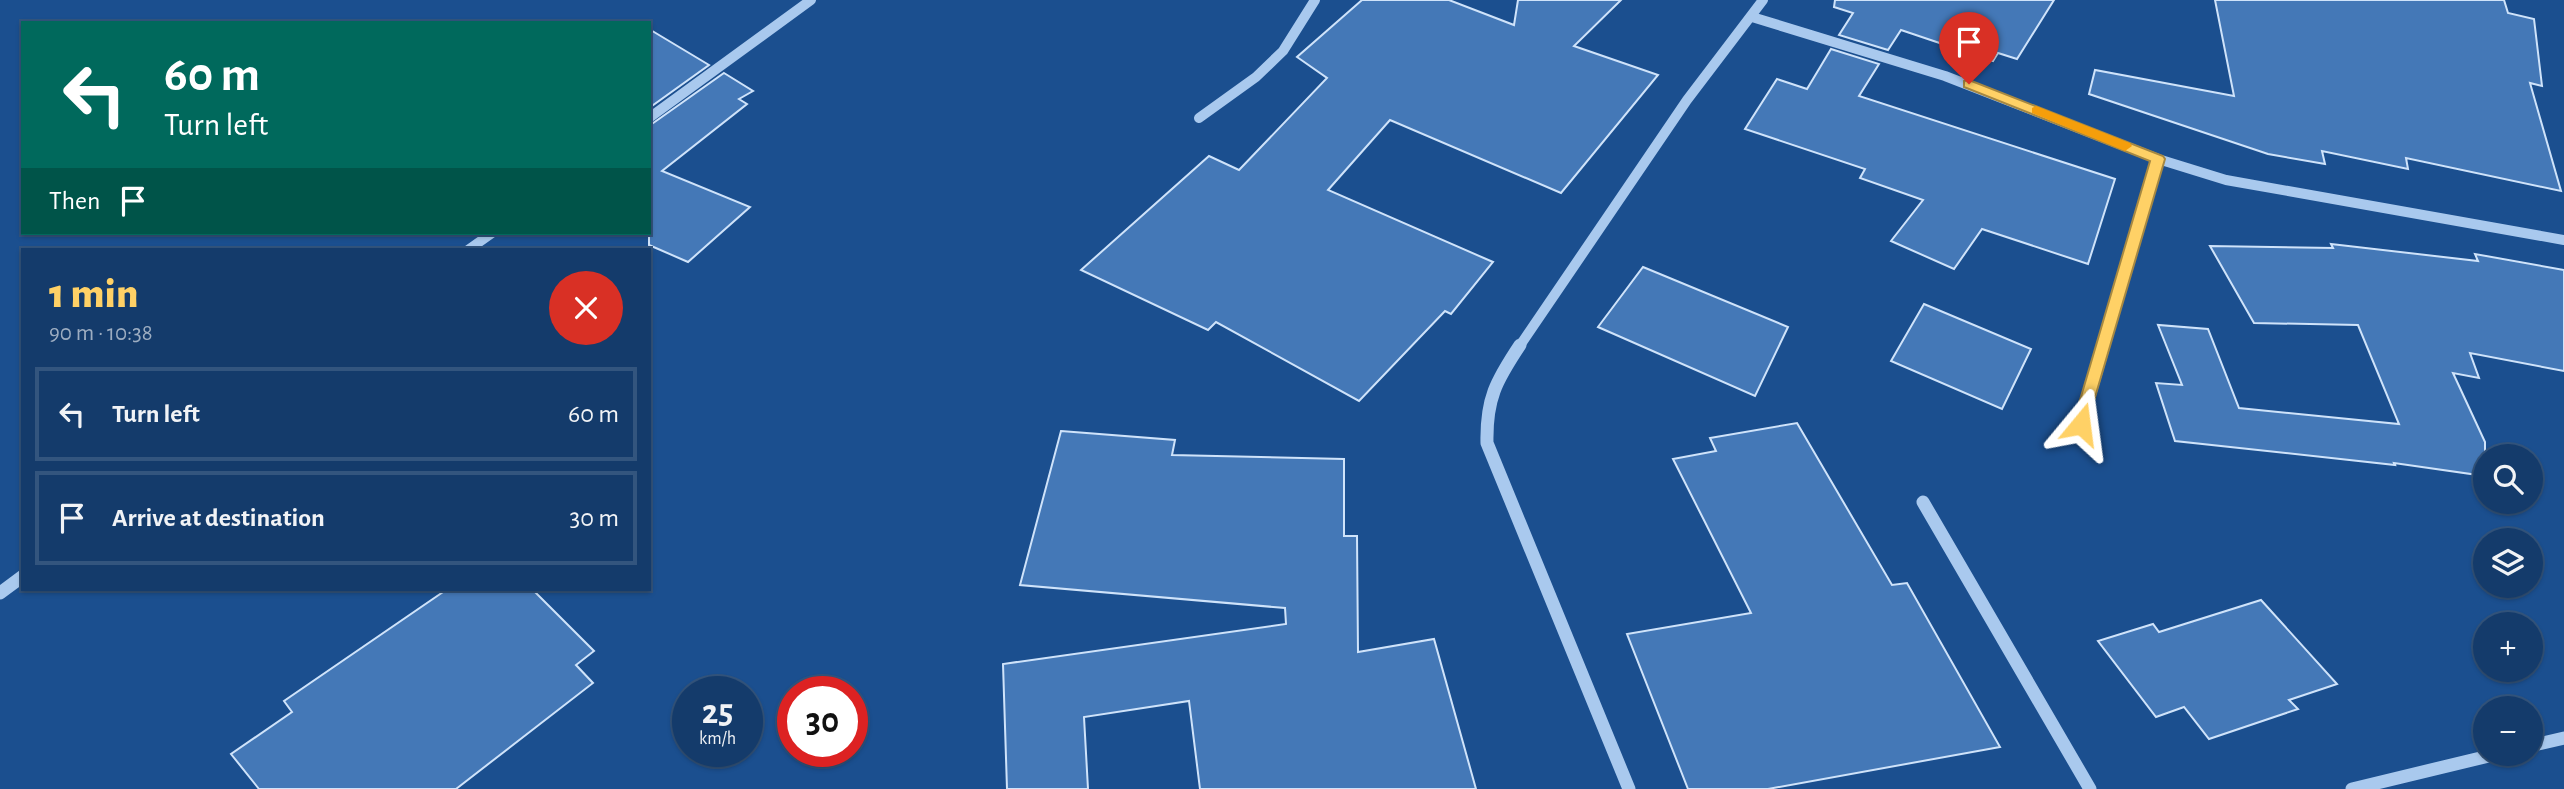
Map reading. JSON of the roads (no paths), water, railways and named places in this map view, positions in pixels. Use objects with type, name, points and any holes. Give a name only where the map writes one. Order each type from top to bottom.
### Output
[{"type":"street","points":[[651,117],[811,0]]},
{"type":"street","points":[[1199,118],[1256,77],[1283,51],[1315,0]]},
{"type":"street","points":[[1629,789],[1487,443],[1486,412],[1502,374],[1687,100],[1763,0]]},
{"type":"street","points":[[1752,17],[1945,76],[2158,159],[2226,180],[2564,240]]},
{"type":"street","points":[[2081,424],[2158,159]]},
{"type":"street","points":[[471,248],[489,235]]},
{"type":"street","points":[[1923,502],[2090,789]]},
{"type":"street","points":[[0,593],[21,577]]},
{"type":"street","points":[[2543,743],[2564,738]]},
{"type":"street","points":[[2352,789],[2473,760]]}]
